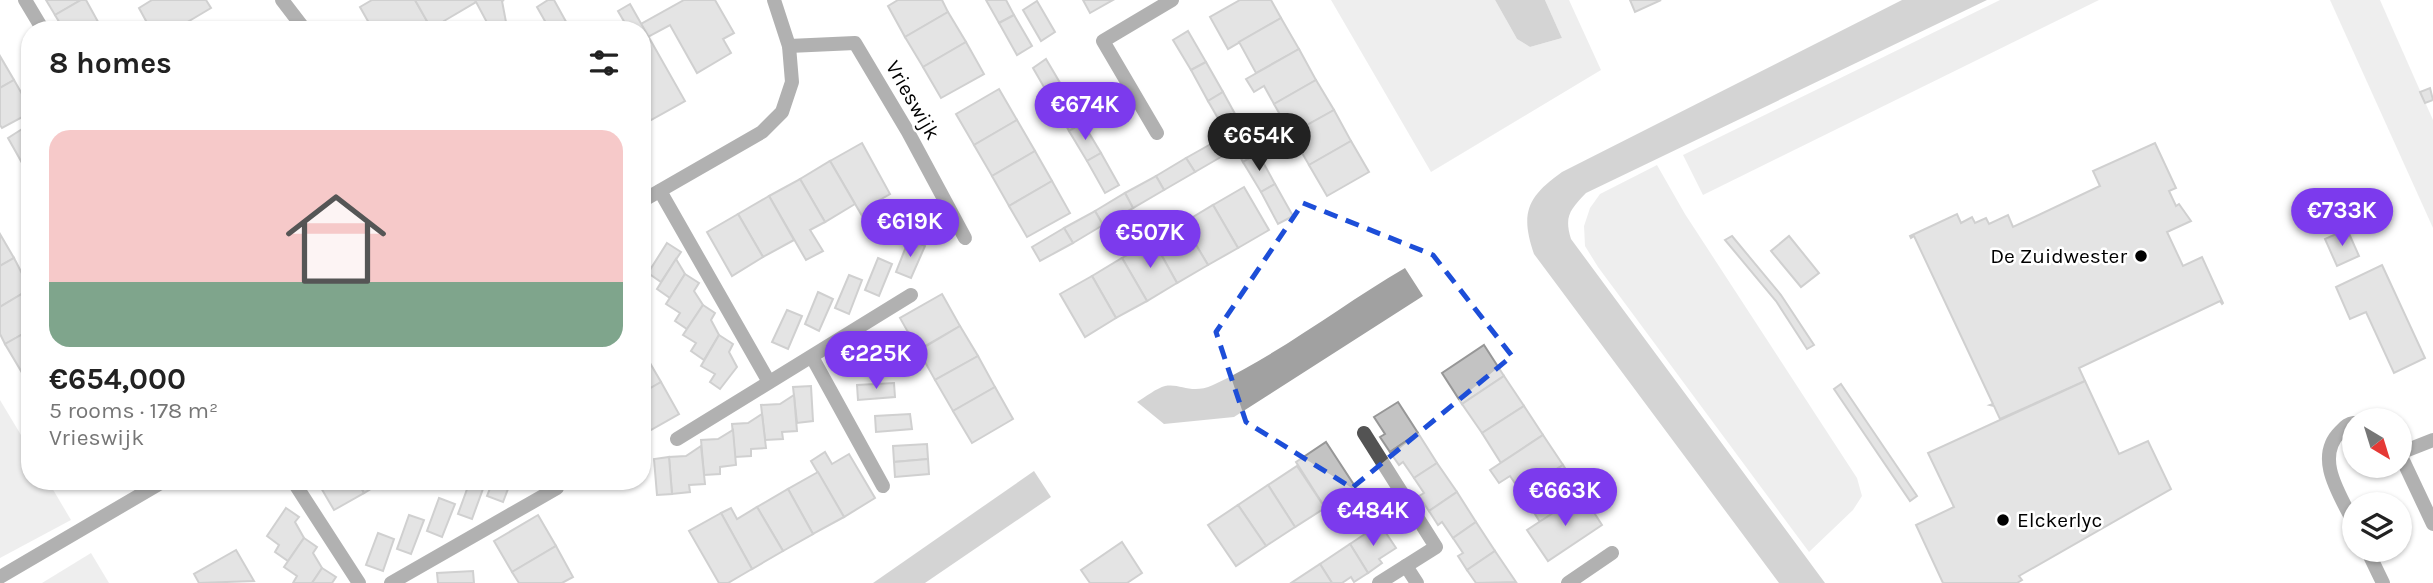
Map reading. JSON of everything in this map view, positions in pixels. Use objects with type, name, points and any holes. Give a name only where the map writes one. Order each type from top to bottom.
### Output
[{"type":"street","points":[[26,0],[38,21]]},
{"type":"street","points":[[282,0],[298,21]]},
{"type":"street","points":[[651,196],[762,132],[782,112],[792,82],[789,46],[774,0]]},
{"type":"street","points":[[1157,134],[1103,41],[1172,0]]},
{"type":"street","name":"Vrieswijk","points":[[789,46],[855,43],[908,132],[965,237]]},
{"type":"street","points":[[660,191],[769,383]]},
{"type":"street","points":[[677,439],[911,295]]},
{"type":"street","points":[[812,357],[883,486]]},
{"type":"street","points":[[2342,430],[2332,441],[2328,462],[2342,498]]},
{"type":"street","points":[[1364,433],[1436,547],[1379,583]]},
{"type":"street","points":[[2412,448],[2433,440]]},
{"type":"street","points":[[2412,478],[2433,524]]},
{"type":"street","points":[[0,577],[149,490]]},
{"type":"street","points":[[299,490],[359,583]]},
{"type":"street","points":[[391,583],[554,490]]},
{"type":"street","points":[[1568,583],[1612,553]]},
{"type":"street","points":[[2373,562],[2383,583]]},
{"type":"street","points":[[1406,566],[1417,583]]},
{"type":"highlighted area","points":[[1303,203],[1433,255],[1512,356],[1352,488],[1246,422],[1216,332]]},
{"type":"shaded area","points":[[1331,0],[1495,0],[1517,39],[1530,47],[1562,38],[1545,0],[1569,0],[1601,70],[1431,172]]},
{"type":"shaded area","points":[[1495,0],[1545,0],[1562,38],[1530,47],[1517,39]]},
{"type":"shaded area","points":[[1902,0],[1987,0],[1586,193],[1572,209],[1568,219],[1571,239],[1825,583],[1779,583],[1534,254],[1527,217],[1534,198],[1562,172]]},
{"type":"shaded area","points":[[2000,0],[2099,0],[1703,195],[1683,155]]},
{"type":"shaded area","points":[[2330,0],[2380,0],[2433,120],[2433,228]]},
{"type":"shaded area","points":[[1657,165],[1685,214],[1857,478],[1862,496],[1853,510],[1809,552],[1585,246],[1584,226],[1590,208],[1600,194]]},
{"type":"shaded area","points":[[1405,268],[1423,296],[1234,417],[1164,424],[1137,402],[1165,386],[1198,389],[1213,385],[1263,359]]},
{"type":"shaded area","points":[[0,400],[21,435],[21,490],[53,490],[71,520],[0,558]]},
{"type":"shaded area","points":[[1034,471],[1051,497],[925,583],[873,583]]},
{"type":"shaded area","points":[[91,553],[109,583],[42,583]]},
{"type":"building","points":[[46,0],[81,0],[55,15]]},
{"type":"building","points":[[81,0],[86,0],[98,21],[59,21],[55,15]]},
{"type":"building","points":[[152,0],[206,0],[211,8],[189,21],[146,21],[139,8]]},
{"type":"building","points":[[372,0],[415,0],[427,21],[368,21],[360,7]]},
{"type":"building","points":[[415,0],[476,2],[444,21],[427,21]]},
{"type":"building","points":[[475,0],[504,0],[506,21],[486,21]]},
{"type":"building","points":[[548,0],[554,0],[566,21],[545,21],[537,7]]},
{"type":"building","points":[[684,0],[715,0],[734,33],[723,39],[731,53],[697,73],[670,25],[651,35],[651,21],[646,21]]},
{"type":"building","points":[[898,0],[942,0],[948,12],[905,37],[888,6]]},
{"type":"building","points":[[986,0],[1006,0],[1014,15],[999,23]]},
{"type":"building","points":[[1083,0],[1113,0],[1090,13]]},
{"type":"building","points":[[1240,0],[1271,0],[1281,18],[1228,49],[1210,17]]},
{"type":"building","points":[[1630,0],[1661,0],[1635,12]]},
{"type":"building","points":[[1037,1],[1055,32],[1041,41],[1023,10]]},
{"type":"building","points":[[630,4],[640,21],[624,21],[618,11]]},
{"type":"building","points":[[948,12],[966,42],[923,67],[905,37]]},
{"type":"building","points":[[1014,15],[1032,46],[1017,55],[999,23]]},
{"type":"building","points":[[1281,18],[1299,49],[1256,73],[1239,42]]},
{"type":"building","points":[[1188,31],[1206,62],[1191,70],[1173,40]]},
{"type":"building","points":[[651,41],[685,101],[651,120]]},
{"type":"building","points":[[966,42],[984,74],[941,98],[923,67]]},
{"type":"building","points":[[1299,49],[1316,80],[1274,104],[1264,86],[1254,92],[1246,79]]},
{"type":"building","points":[[0,56],[14,80],[0,88]]},
{"type":"building","points":[[1046,59],[1066,93],[1052,101],[1033,68]]},
{"type":"building","points":[[1206,62],[1223,92],[1208,101],[1191,70]]},
{"type":"building","points":[[14,80],[21,92],[21,118],[2,128],[0,125],[0,88]]},
{"type":"building","points":[[1316,80],[1334,110],[1291,134],[1274,104]]},
{"type":"building","points":[[2430,88],[2433,100],[2425,103],[2420,92]]},
{"type":"building","points":[[999,89],[1017,120],[974,145],[956,114]]},
{"type":"building","points":[[1223,92],[1240,123],[1226,132],[1208,101]]},
{"type":"building","points":[[1066,93],[1083,123],[1069,131],[1052,101]]},
{"type":"building","points":[[1334,110],[1351,141],[1309,165],[1291,134]]},
{"type":"building","points":[[1017,120],[1035,151],[992,176],[974,145]]},
{"type":"building","points":[[1083,123],[1101,153],[1087,161],[1069,131]]},
{"type":"building","points":[[1240,123],[1258,153],[1243,162],[1226,132]]},
{"type":"building","points":[[21,130],[21,161],[8,138]]},
{"type":"building","points":[[1218,140],[1226,154],[1195,172],[1186,158]]},
{"type":"building","points":[[1351,141],[1369,172],[1327,196],[1309,165]]},
{"type":"building","points":[[862,143],[890,194],[876,202],[884,216],[868,226],[830,161]]},
{"type":"building","points":[[2155,143],[2176,188],[2169,191],[2176,206],[2179,204],[2191,221],[2167,232],[2183,266],[2202,257],[2223,303],[2220,301],[2079,368],[2085,381],[2000,419],[1994,406],[1990,405],[1993,404],[1914,236],[1910,236],[1957,214],[1961,223],[1972,217],[1975,223],[1986,218],[1989,224],[2008,215],[2013,227],[2100,186],[2093,171]]},
{"type":"building","points":[[1035,151],[1052,181],[1009,206],[992,176]]},
{"type":"building","points":[[1101,153],[1119,185],[1105,193],[1087,161]]},
{"type":"building","points":[[1258,153],[1275,184],[1261,192],[1243,162]]},
{"type":"building","points":[[1186,158],[1195,172],[1164,190],[1156,176]]},
{"type":"building","points":[[830,161],[855,204],[825,222],[800,179]]},
{"type":"building","points":[[1156,176],[1164,190],[1133,208],[1125,193]]},
{"type":"building","points":[[800,179],[825,222],[810,230],[823,251],[806,260],[769,196]]},
{"type":"building","points":[[1052,181],[1070,213],[1027,237],[1009,206]]},
{"type":"building","points":[[1275,184],[1293,216],[1278,224],[1261,192]]},
{"type":"building","points":[[1244,187],[1269,230],[1238,248],[1213,205]]},
{"type":"building","points":[[1125,193],[1133,208],[1103,225],[1095,211]]},
{"type":"building","points":[[769,196],[794,240],[763,257],[738,214]]},
{"type":"building","points":[[1213,205],[1238,248],[1208,265],[1183,223]]},
{"type":"building","points":[[1095,211],[1103,225],[1073,243],[1064,228]]},
{"type":"building","points":[[738,214],[763,257],[732,276],[707,232]]},
{"type":"building","points":[[1183,223],[1208,265],[1177,283],[1153,240]]},
{"type":"building","points":[[1064,228],[1073,243],[1040,261],[1032,247]]},
{"type":"building","points":[[2347,229],[2359,256],[2337,266],[2325,239]]},
{"type":"building","points":[[0,234],[14,258],[0,266]]},
{"type":"building","points":[[1732,236],[1781,295],[1814,345],[1807,349],[1776,301],[1725,240]]},
{"type":"building","points":[[1789,236],[1819,273],[1801,287],[1771,251]]},
{"type":"building","points":[[909,239],[925,246],[911,278],[896,272]]},
{"type":"building","points":[[1153,240],[1177,283],[1147,301],[1122,258]]},
{"type":"building","points":[[667,243],[681,252],[661,282],[651,275],[651,268]]},
{"type":"building","points":[[14,258],[21,272],[21,294],[0,307],[0,266]]},
{"type":"building","points":[[878,258],[892,264],[879,296],[865,290]]},
{"type":"building","points":[[1122,258],[1147,301],[1116,318],[1092,276]]},
{"type":"building","points":[[676,259],[685,274],[670,298],[657,289]]},
{"type":"building","points":[[2382,265],[2425,358],[2394,373],[2366,312],[2350,319],[2336,287]]},
{"type":"building","points":[[685,274],[699,283],[694,291],[703,305],[687,329],[675,321],[680,313],[666,304]]},
{"type":"building","points":[[849,275],[862,280],[849,314],[835,308]]},
{"type":"building","points":[[1092,276],[1116,318],[1085,337],[1060,294]]},
{"type":"building","points":[[818,292],[833,299],[819,331],[805,324]]},
{"type":"building","points":[[21,294],[21,335],[5,344],[0,334],[0,307]]},
{"type":"building","points":[[942,294],[960,326],[918,350],[900,318]]},
{"type":"building","points":[[703,305],[715,313],[711,320],[719,335],[704,360],[691,351],[696,343],[683,335]]},
{"type":"building","points":[[787,310],[802,316],[788,349],[772,342]]},
{"type":"building","points":[[960,326],[978,356],[935,380],[925,362],[914,369],[903,360]]},
{"type":"building","points":[[21,335],[21,371],[5,344]]},
{"type":"building","points":[[719,335],[733,344],[729,352],[737,367],[720,389],[710,382],[715,374],[701,366]]},
{"type":"building","points":[[1484,345],[1504,376],[1462,404],[1442,373]]},
{"type":"building","points":[[875,351],[876,367],[841,369],[839,353]]},
{"type":"building","points":[[978,356],[995,387],[953,411],[935,380]]},
{"type":"building","points":[[651,365],[661,382],[651,388]]},
{"type":"building","points":[[1504,376],[1524,406],[1482,433],[1462,404]]},
{"type":"building","points":[[2085,381],[2119,454],[2148,441],[2171,489],[2019,576],[2022,580],[2017,583],[1943,583],[1916,525],[1954,507],[1928,453]]},
{"type":"building","points":[[661,382],[679,414],[651,430],[651,388]]},
{"type":"building","points":[[894,383],[895,397],[858,400],[857,385]]},
{"type":"building","points":[[1841,384],[1917,496],[1910,501],[1834,389]]},
{"type":"building","points":[[811,386],[813,421],[797,423],[793,387]]},
{"type":"building","points":[[995,387],[1013,419],[972,443],[953,411]]},
{"type":"building","points":[[794,395],[797,431],[782,432],[783,439],[765,440],[761,405],[780,404]]},
{"type":"building","points":[[1398,402],[1418,433],[1390,452],[1380,437],[1385,434],[1374,417]]},
{"type":"building","points":[[1524,406],[1543,435],[1501,463],[1482,433]]},
{"type":"building","points":[[762,414],[766,448],[751,449],[751,456],[735,457],[732,424],[748,423]]},
{"type":"building","points":[[910,414],[912,429],[876,432],[875,416]]},
{"type":"building","points":[[733,430],[736,465],[720,467],[720,474],[704,475],[701,440],[718,439]]},
{"type":"building","points":[[1418,433],[1437,463],[1414,478],[1403,462],[1399,465],[1390,452]]},
{"type":"building","points":[[1543,435],[1563,465],[1521,492],[1510,476],[1499,483],[1490,470]]},
{"type":"building","points":[[1326,442],[1360,494],[1329,514],[1296,462]]},
{"type":"building","points":[[927,444],[928,459],[894,462],[893,446]]},
{"type":"building","points":[[701,446],[705,484],[689,485],[690,492],[672,494],[669,457],[686,456]]},
{"type":"building","points":[[825,452],[832,464],[849,454],[875,498],[844,517],[811,461]]},
{"type":"building","points":[[669,457],[672,494],[657,495],[654,459]]},
{"type":"building","points":[[928,459],[929,474],[895,477],[894,462]]},
{"type":"building","points":[[1437,463],[1457,492],[1429,511],[1419,496],[1424,493],[1414,478]]},
{"type":"building","points":[[1563,465],[1582,494],[1540,522],[1521,492]]},
{"type":"building","points":[[1297,466],[1325,508],[1295,527],[1268,485]]},
{"type":"building","points":[[818,472],[844,517],[813,534],[788,489]]},
{"type":"building","points":[[1268,485],[1295,527],[1266,546],[1238,505]]},
{"type":"building","points":[[788,489],[813,534],[783,551],[757,507]]},
{"type":"building","points":[[322,490],[362,490],[364,493],[334,510]]},
{"type":"building","points":[[467,490],[483,490],[472,519],[458,514]]},
{"type":"building","points":[[489,490],[508,490],[503,502],[487,496]]},
{"type":"building","points":[[1457,492],[1476,522],[1453,538],[1442,522],[1438,525],[1429,511]]},
{"type":"building","points":[[1582,494],[1602,525],[1548,561],[1527,530]]},
{"type":"building","points":[[439,498],[455,504],[442,537],[427,531]]},
{"type":"building","points":[[1238,505],[1266,546],[1236,566],[1208,525]]},
{"type":"building","points":[[757,507],[783,551],[752,569],[721,513],[731,508],[737,519]]},
{"type":"building","points":[[286,508],[299,517],[295,522],[304,538],[288,561],[275,552],[279,545],[267,536]]},
{"type":"building","points":[[721,513],[752,569],[728,583],[719,583],[689,531]]},
{"type":"building","points":[[409,515],[424,520],[411,554],[397,549]]},
{"type":"building","points":[[538,515],[556,546],[512,572],[494,541]]},
{"type":"building","points":[[1476,522],[1495,551],[1467,570],[1458,556],[1463,553],[1453,538]]},
{"type":"building","points":[[1380,524],[1396,548],[1379,559],[1382,563],[1368,573],[1350,544]]},
{"type":"building","points":[[378,533],[394,539],[383,571],[366,565]]},
{"type":"building","points":[[304,538],[317,547],[313,553],[322,568],[312,583],[293,583],[297,576],[284,567]]},
{"type":"building","points":[[1122,542],[1142,573],[1127,583],[1090,583],[1081,570]]},
{"type":"building","points":[[1350,544],[1368,573],[1354,582],[1351,577],[1342,583],[1332,583],[1320,564]]},
{"type":"building","points":[[556,546],[573,577],[562,583],[519,583],[512,572]]},
{"type":"building","points":[[236,550],[254,581],[199,583],[194,574]]},
{"type":"building","points":[[1495,551],[1516,582],[1476,583],[1467,570]]},
{"type":"building","points":[[1320,564],[1332,583],[1291,583]]},
{"type":"building","points":[[322,568],[336,577],[332,583],[312,583]]},
{"type":"building","points":[[473,571],[474,583],[438,583],[437,573]]},
{"type":"place","name":"De Zuidwester","points":[[2141,256]]},
{"type":"place","name":"Elckerlyc","points":[[2003,520]]}]
